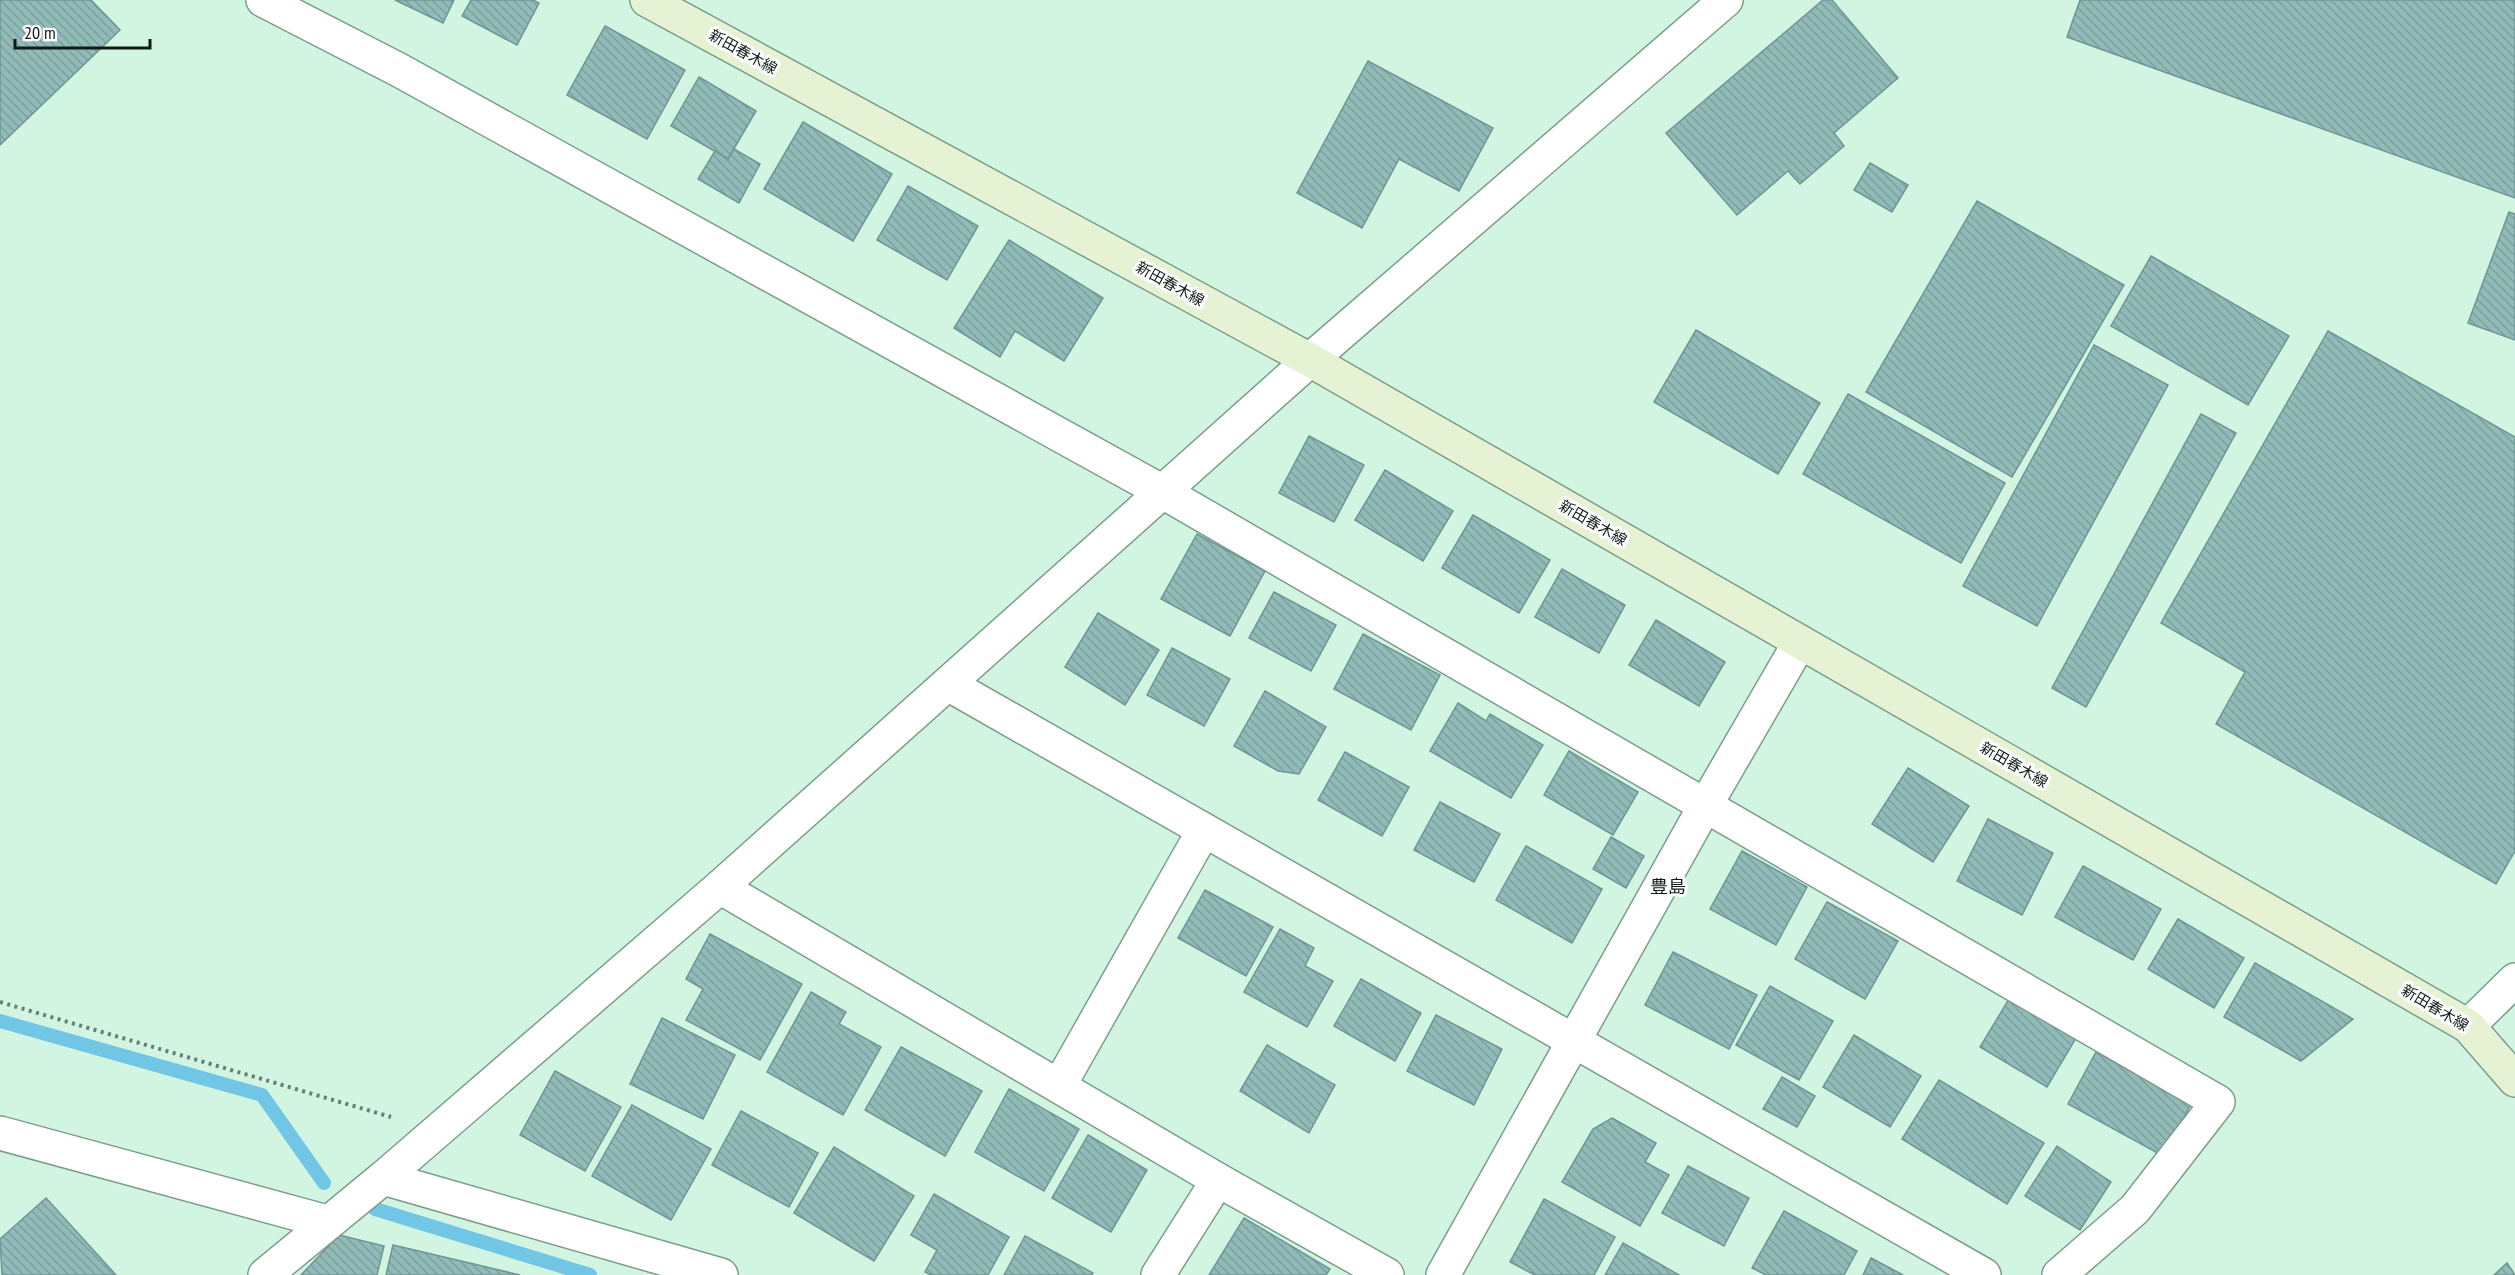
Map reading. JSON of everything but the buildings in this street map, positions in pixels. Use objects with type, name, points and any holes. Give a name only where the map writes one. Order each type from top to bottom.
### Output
[{"type":"main road","name":"新田春木線","points":[[647,0],[1310,360],[2468,1026],[2515,1080]]},
{"type":"street","points":[[263,0],[399,70],[1163,492],[2218,1102],[2135,1209],[2059,1275]]},
{"type":"street","points":[[265,1275],[383,1178],[720,887],[1310,360],[1726,0]]},
{"type":"street","points":[[1443,1275],[1705,806],[1800,642]]},
{"type":"street","points":[[948,684],[1984,1275]]},
{"type":"street","points":[[1059,1086],[1204,830]]},
{"type":"street","points":[[720,887],[1218,1180],[1387,1275]]},
{"type":"street","points":[[2468,1026],[2515,980]]},
{"type":"street","points":[[0,1133],[327,1222]]},
{"type":"street","points":[[383,1178],[721,1275]]},
{"type":"street","points":[[1158,1275],[1218,1180]]},
{"type":"path","points":[[0,1002],[438,1131]]},
{"type":"waterway","points":[[0,1021],[262,1095],[324,1183]]},
{"type":"waterway","points":[[375,1209],[590,1275]]},
{"type":"district","name":"豊島","points":[[1668,887]]}]
